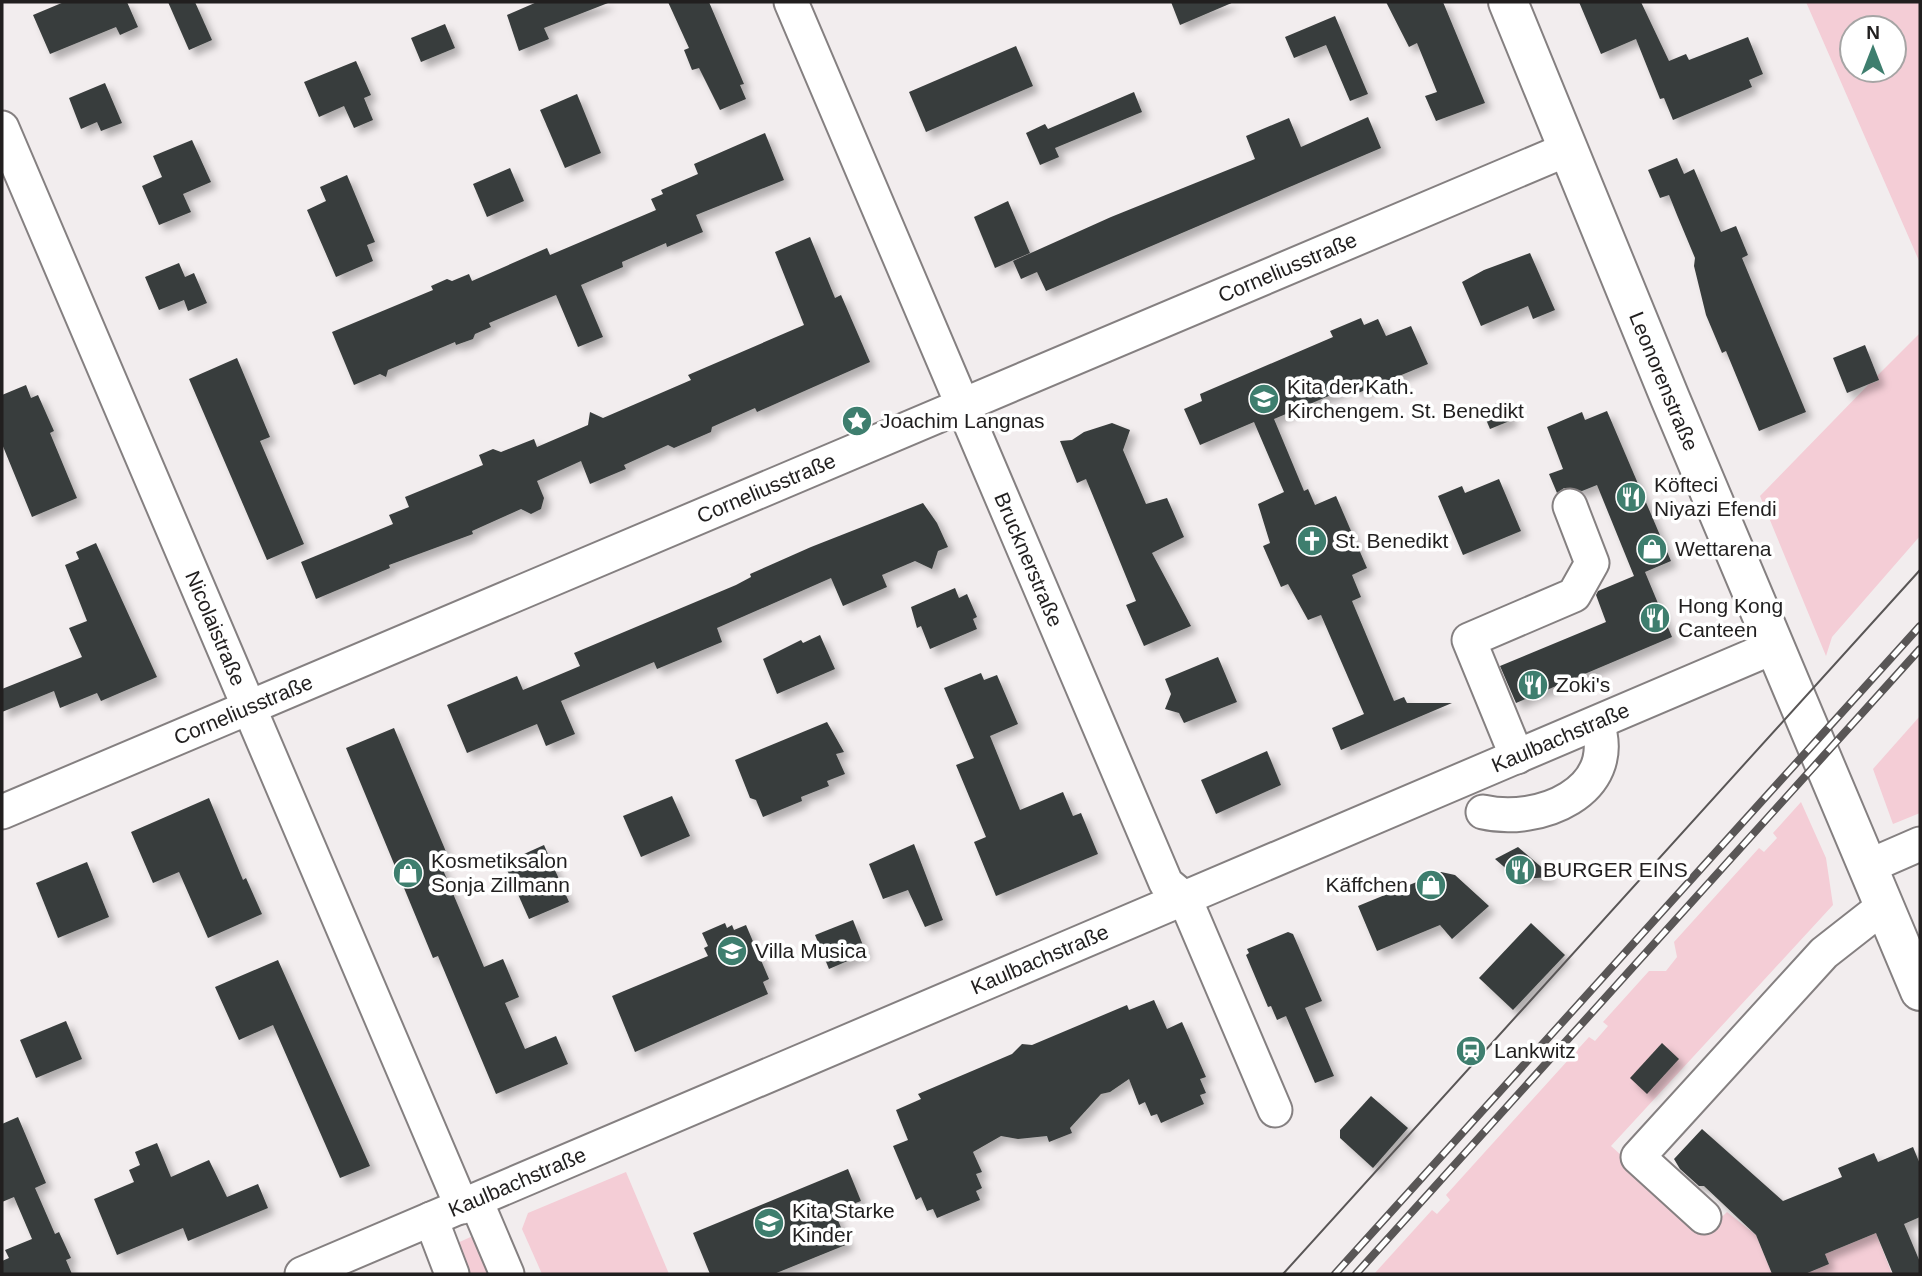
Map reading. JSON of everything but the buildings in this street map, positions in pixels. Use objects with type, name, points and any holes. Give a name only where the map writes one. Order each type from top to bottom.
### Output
[{"type":"main road","name":"Leonorenstraße","points":[[1508,2],[1920,991]]},
{"type":"street","name":"Brucknerstraße","points":[[791,2],[1166,883],[1185,900],[1228,1002],[1242,1026],[1275,1110]]},
{"type":"street","name":"Nicolaistraße","points":[[2,128],[250,707],[469,1204],[507,1274]]},
{"type":"street","name":"Corneliusstraße","points":[[2,812],[1568,149]]},
{"type":"street","points":[[1517,757],[1469,639],[1574,595],[1592,563],[1570,506]]},
{"type":"street","name":"Kaulbachstraße","points":[[302,1274],[1776,646]]},
{"type":"street","points":[[1483,812],[1502,816],[1529,815],[1570,799],[1586,785],[1597,766],[1602,736],[1597,723]]},
{"type":"street","points":[[1867,867],[1920,844]]},
{"type":"street","points":[[1703,1217],[1638,1157],[1824,953],[1884,906]]},
{"type":"street","points":[[431,1219],[453,1274]]},
{"type":"shaded area","points":[[1806,2],[1920,2],[1920,263],[1842,84],[1908,84],[1908,14],[1838,14],[1838,75]]},
{"type":"shaded area","points":[[1920,333],[1920,536],[1832,637],[1826,656],[1760,496],[1869,384],[1878,381],[1877,376]]},
{"type":"shaded area","points":[[1920,716],[1920,813],[1893,824],[1873,769]]},
{"type":"shaded area","points":[[1801,802],[1826,858],[1833,905],[1611,1146],[1706,1232],[1727,1212],[1756,1235],[1772,1274],[1374,1274],[1432,1210],[1437,1214],[1450,1200],[1446,1195],[1589,1037],[1595,1041],[1608,1026],[1603,1022],[1649,971],[1666,971],[1677,957],[1674,942],[1759,848],[1764,852],[1777,838],[1773,833]]},
{"type":"shaded area","points":[[626,1172],[669,1274],[542,1274],[522,1229],[528,1213]]},
{"type":"shaded area","points":[[1876,1233],[1892,1274],[1805,1274],[1829,1264],[1825,1254]]},
{"type":"shaded area","points":[[475,1235],[496,1274],[462,1274],[453,1245]]},
{"type":"tram line","points":[[1283,1274],[1920,570]]},
{"type":"railway","points":[[1335,1274],[1920,626]]},
{"type":"railway","points":[[1356,1274],[1920,649]]},
{"type":"place","name":"Kita der Kath. Kirchengem. St. Benedikt","points":[[1264,399]]},
{"type":"place","name":"Joachim Langnas","points":[[857,421]]},
{"type":"place","name":"Köfteci Niyazi Efendi","points":[[1631,497]]},
{"type":"place","name":"St. Benedikt","points":[[1312,541]]},
{"type":"place","name":"Wettarena","points":[[1652,549]]},
{"type":"place","name":"Hong Kong Canteen","points":[[1655,618]]},
{"type":"place","name":"Zoki's","points":[[1533,685]]},
{"type":"place","name":"BURGER EINS","points":[[1520,870]]},
{"type":"place","name":"Kosmetiksalon Sonja Zillmann","points":[[408,873]]},
{"type":"place","name":"Käffchen","points":[[1431,885]]},
{"type":"place","name":"Villa Musica","points":[[732,951]]},
{"type":"place","name":"Lankwitz","points":[[1471,1051]]},
{"type":"place","name":"Kita Starke Kinder","points":[[769,1223]]}]
